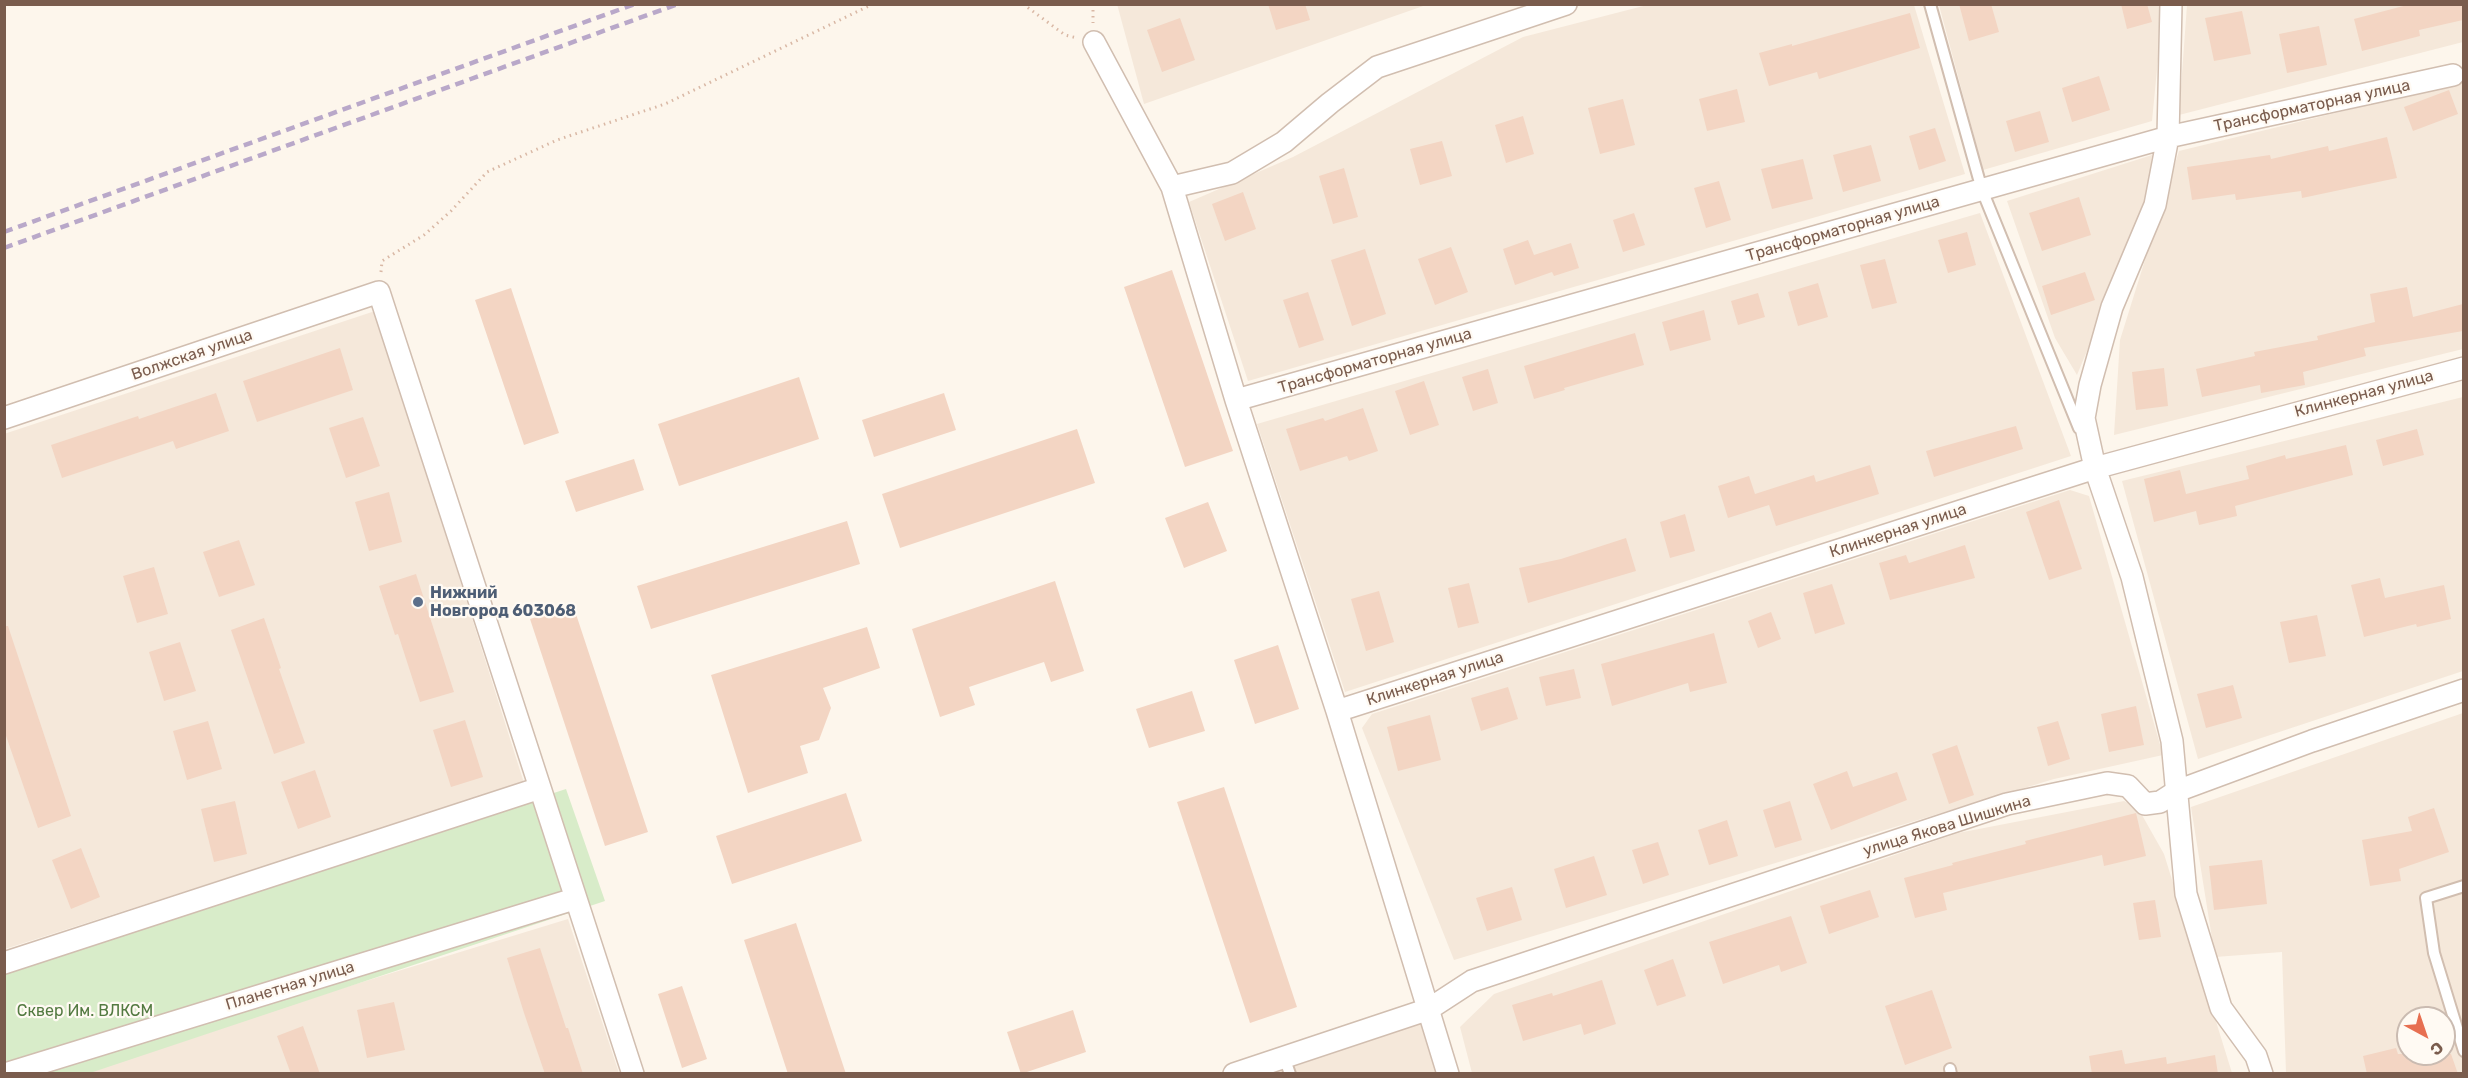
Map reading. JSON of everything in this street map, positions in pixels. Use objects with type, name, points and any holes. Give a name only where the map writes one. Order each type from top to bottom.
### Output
[{"type":"street","points":[[1172,187],[1232,173],[1258,158],[1284,142],[1377,67],[1566,4]]},
{"type":"street","points":[[2171,4],[2168,137],[2156,205],[2112,307],[2090,385],[2084,418],[2095,468],[2132,577],[2172,741],[2186,894],[2221,1008],[2256,1056],[2262,1074]]},
{"type":"street","points":[[1094,42],[1172,187],[1236,400],[1337,711],[1448,1074]]},
{"type":"street","name":"Трансформаторная улица","points":[[1236,400],[2168,137],[2453,75]]},
{"type":"street","name":"Волжская улица","points":[[4,418],[379,292]]},
{"type":"street","points":[[379,292],[574,899],[633,1074]]},
{"type":"street","name":"Клинкерная улица","points":[[1337,711],[2095,468],[2463,368]]},
{"type":"street","name":"улица Якова Шишкина","points":[[1429,1009],[1472,981],[2007,804],[2108,783],[2128,786],[2145,804],[2160,802],[2176,791],[2312,741],[2463,690]]},
{"type":"street","points":[[4,963],[540,788]]},
{"type":"street","name":"Планетная улица","points":[[6,1074],[574,899]]},
{"type":"street","points":[[1234,1074],[1287,1065],[1429,1009]]},
{"type":"lane","points":[[1930,4],[1982,190],[2095,468]]},
{"type":"lane","points":[[2463,886],[2426,898],[2434,954],[2463,1050]]},
{"type":"path","points":[[379,292],[382,261],[424,235],[451,211],[487,172],[557,140],[665,104],[873,4]]},
{"type":"path","points":[[1023,4],[1065,36],[1094,42]]},
{"type":"shaded area","points":[[1117,4],[1426,5],[1144,104]]},
{"type":"shaded area","points":[[1651,4],[1914,5],[1965,174],[1248,381],[1189,202],[1293,157],[1523,37]]},
{"type":"shaded area","points":[[1939,5],[2159,5],[2162,18],[2152,121],[1983,170]]},
{"type":"shaded area","points":[[2187,5],[2463,5],[2463,42],[2179,115]]},
{"type":"shaded area","points":[[2463,82],[2463,349],[2114,435],[2120,340],[2179,151]]},
{"type":"shaded area","points":[[2152,155],[2146,208],[2077,375],[2055,338],[2007,201]]},
{"type":"shaded area","points":[[1980,213],[2071,456],[1345,692],[1257,424]]},
{"type":"shaded area","points":[[375,311],[524,783],[5,949],[4,434]]},
{"type":"shaded area","points":[[2463,397],[2463,671],[2198,759],[2122,481]]},
{"type":"shaded area","points":[[2070,490],[2089,496],[2163,755],[2054,779],[1454,960],[1362,728],[1372,714]]},
{"type":"shaded area","points":[[2463,713],[2463,1073],[2286,1073],[2282,952],[2215,957],[2191,807]]},
{"type":"shaded area","points":[[2124,801],[2138,808],[2164,854],[2232,1073],[1472,1073],[1460,1027],[1494,994],[1958,833]]},
{"type":"shaded area","points":[[568,919],[619,1073],[62,1074]]},
{"type":"shaded area","points":[[1421,1022],[1436,1073],[1267,1074]]},
{"type":"green space","name":"Сквер Им. ВЛКСМ","points":[[566,789],[605,901],[90,1073],[5,1073],[4,972]]},
{"type":"building","points":[[1268,4],[1305,4],[1310,20],[1276,30]]},
{"type":"building","points":[[1959,4],[1991,4],[1999,32],[1969,41]]},
{"type":"building","points":[[2121,4],[2147,4],[2152,22],[2127,29]]},
{"type":"building","points":[[2411,4],[2463,4],[2463,20],[2419,30],[2420,36],[2362,51],[2354,19]]},
{"type":"building","points":[[2242,11],[2251,54],[2214,61],[2205,18]]},
{"type":"building","points":[[1910,13],[1920,48],[1819,79],[1817,72],[1769,86],[1759,53]]},
{"type":"building","points":[[1180,18],[1195,60],[1162,72],[1147,30]]},
{"type":"building","points":[[2319,26],[2327,65],[2287,73],[2279,34]]},
{"type":"building","points":[[2099,76],[2110,110],[2072,122],[2062,88]]},
{"type":"building","points":[[1737,89],[1745,122],[1707,131],[1699,99]]},
{"type":"building","points":[[2449,90],[2458,114],[2413,131],[2404,107]]},
{"type":"building","points":[[1623,99],[1635,145],[1600,154],[1588,108]]},
{"type":"building","points":[[2040,111],[2049,142],[2015,152],[2006,121]]},
{"type":"building","points":[[1523,116],[1534,154],[1506,163],[1495,125]]},
{"type":"building","points":[[1935,128],[1946,161],[1919,170],[1909,136]]},
{"type":"building","points":[[2387,137],[2397,178],[2302,198],[2301,191],[2236,200],[2235,194],[2192,200],[2187,167],[2270,155],[2271,159],[2328,146],[2329,151]]},
{"type":"building","points":[[1442,141],[1452,176],[1420,185],[1410,149]]},
{"type":"building","points":[[1871,145],[1881,181],[1843,192],[1833,155]]},
{"type":"building","points":[[1803,159],[1813,199],[1772,209],[1761,169]]},
{"type":"building","points":[[1344,168],[1358,217],[1333,224],[1319,176]]},
{"type":"building","points":[[1719,181],[1731,220],[1706,228],[1694,188]]},
{"type":"building","points":[[1243,192],[1256,229],[1225,241],[1212,204]]},
{"type":"building","points":[[2079,197],[2091,235],[2042,251],[2029,213]]},
{"type":"building","points":[[1634,213],[1645,245],[1623,252],[1613,220]]},
{"type":"building","points":[[1967,232],[1976,265],[1948,273],[1938,240]]},
{"type":"building","points":[[1528,240],[1534,255],[1571,243],[1579,268],[1554,276],[1552,272],[1515,285],[1503,249]]},
{"type":"building","points":[[1451,247],[1468,292],[1435,305],[1418,259]]},
{"type":"building","points":[[1365,249],[1386,314],[1352,326],[1331,260]]},
{"type":"building","points":[[1885,259],[1897,303],[1872,309],[1860,265]]},
{"type":"building","points":[[1172,270],[1233,451],[1185,467],[1124,287]]},
{"type":"building","points":[[2085,272],[2095,300],[2051,315],[2042,286]]},
{"type":"building","points":[[1818,283],[1828,317],[1798,326],[1788,292]]},
{"type":"building","points":[[2407,287],[2413,317],[2463,304],[2463,331],[2364,348],[2366,356],[2303,372],[2305,385],[2261,393],[2260,385],[2202,397],[2196,369],[2255,356],[2254,352],[2318,340],[2317,336],[2375,322],[2370,294]]},
{"type":"building","points":[[511,288],[559,433],[524,445],[475,300]]},
{"type":"building","points":[[1308,292],[1324,340],[1299,348],[1283,300]]},
{"type":"building","points":[[1758,293],[1765,317],[1738,325],[1731,301]]},
{"type":"building","points":[[1704,310],[1711,340],[1670,351],[1662,322]]},
{"type":"building","points":[[1635,333],[1644,365],[1534,399],[1524,366]]},
{"type":"building","points":[[340,348],[353,390],[257,422],[243,381]]},
{"type":"building","points":[[2164,368],[2168,406],[2136,410],[2132,372]]},
{"type":"building","points":[[1488,369],[1498,403],[1473,411],[1462,377]]},
{"type":"building","points":[[799,377],[819,439],[679,486],[658,424]]},
{"type":"building","points":[[1424,381],[1439,425],[1410,435],[1395,391]]},
{"type":"building","points":[[216,393],[229,431],[176,449],[173,441],[62,478],[51,445]]},
{"type":"building","points":[[944,393],[956,430],[874,457],[862,420]]},
{"type":"building","points":[[1363,408],[1378,451],[1349,461],[1347,456],[1300,471],[1286,429],[1323,418],[1325,421]]},
{"type":"building","points":[[363,417],[380,466],[346,478],[329,428]]},
{"type":"building","points":[[2016,426],[2023,449],[1934,477],[1926,451]]},
{"type":"building","points":[[1077,429],[1095,483],[900,548],[882,494]]},
{"type":"building","points":[[2417,429],[2424,455],[2383,466],[2376,440]]},
{"type":"building","points":[[2346,445],[2353,475],[2235,506],[2237,516],[2199,525],[2196,511],[2154,522],[2144,479],[2180,470],[2186,494],[2249,479],[2246,466],[2285,455],[2286,459]]},
{"type":"building","points":[[634,459],[644,490],[576,512],[565,481]]},
{"type":"building","points":[[1870,465],[1879,494],[1776,526],[1769,505],[1728,518],[1718,486],[1749,476],[1755,494],[1814,475],[1816,482]]},
{"type":"building","points":[[389,492],[402,542],[369,551],[355,502]]},
{"type":"building","points":[[2059,500],[2082,569],[2049,580],[2026,512]]},
{"type":"building","points":[[1208,502],[1227,551],[1184,568],[1165,518]]},
{"type":"building","points":[[1685,514],[1695,551],[1670,558],[1660,522]]},
{"type":"building","points":[[847,521],[860,564],[651,629],[637,586]]},
{"type":"building","points":[[1626,538],[1636,571],[1528,603],[1519,568],[1561,559]]},
{"type":"building","points":[[239,540],[255,585],[219,597],[203,552]]},
{"type":"building","points":[[1965,545],[1975,578],[1890,600],[1879,563],[1906,555],[1909,563]]},
{"type":"building","points":[[154,567],[168,614],[137,623],[123,576]]},
{"type":"building","points":[[416,574],[454,692],[420,702],[398,634],[395,635],[379,586]]},
{"type":"building","points":[[2380,578],[2385,598],[2444,585],[2451,619],[2417,627],[2416,624],[2364,637],[2351,585]]},
{"type":"building","points":[[1055,581],[1084,671],[1051,682],[1044,662],[969,687],[975,705],[940,717],[912,629]]},
{"type":"building","points":[[1469,583],[1479,623],[1458,628],[1448,588]]},
{"type":"building","points":[[1832,584],[1845,624],[1815,634],[1803,593]]},
{"type":"building","points":[[1379,591],[1394,642],[1366,651],[1351,599]]},
{"type":"building","points":[[573,605],[648,832],[605,846],[530,619]]},
{"type":"building","points":[[1771,612],[1781,639],[1758,648],[1748,621]]},
{"type":"building","points":[[2317,615],[2326,656],[2289,663],[2280,622]]},
{"type":"building","points":[[264,618],[305,743],[274,754],[231,630]]},
{"type":"building","points":[[4,626],[8,626],[71,816],[38,828],[4,730]]},
{"type":"building","points":[[867,627],[880,668],[823,688],[831,708],[819,740],[800,746],[808,773],[748,793],[711,675]]},
{"type":"building","points":[[1714,633],[1727,683],[1690,692],[1688,683],[1612,706],[1601,664]]},
{"type":"building","points":[[180,642],[196,691],[164,701],[149,652]]},
{"type":"building","points":[[1278,645],[1299,709],[1255,724],[1234,660]]},
{"type":"building","points":[[1574,669],[1581,698],[1546,706],[1539,677]]},
{"type":"building","points":[[2233,685],[2242,718],[2206,728],[2197,694]]},
{"type":"building","points":[[1508,687],[1518,719],[1481,731],[1471,698]]},
{"type":"building","points":[[1192,691],[1205,731],[1149,748],[1136,709]]},
{"type":"building","points":[[2136,706],[2144,745],[2109,752],[2101,714]]},
{"type":"building","points":[[1430,715],[1441,760],[1398,771],[1387,727]]},
{"type":"building","points":[[465,720],[483,777],[451,787],[433,730]]},
{"type":"building","points":[[208,721],[222,769],[187,780],[173,731]]},
{"type":"building","points":[[2058,721],[2070,759],[2048,766],[2037,727]]},
{"type":"building","points":[[1957,745],[1974,795],[1949,804],[1932,754]]},
{"type":"building","points":[[315,770],[331,817],[298,829],[281,782]]},
{"type":"building","points":[[1847,771],[1853,787],[1897,772],[1907,800],[1831,830],[1813,784]]},
{"type":"building","points":[[1224,787],[1297,1007],[1250,1023],[1177,802]]},
{"type":"building","points":[[846,793],[862,841],[732,884],[716,836]]},
{"type":"building","points":[[235,801],[247,854],[214,862],[201,809]]},
{"type":"building","points":[[1790,801],[1802,840],[1775,848],[1763,810]]},
{"type":"building","points":[[2434,808],[2449,852],[2399,869],[2401,881],[2370,886],[2362,840],[2412,831],[2408,817]]},
{"type":"building","points":[[2136,813],[2146,856],[2104,866],[2102,855],[1943,893],[1947,910],[1915,918],[1904,878],[2026,844],[2025,841]]},
{"type":"building","points":[[1727,820],[1738,856],[1709,865],[1698,830]]},
{"type":"building","points":[[1658,842],[1669,875],[1643,884],[1632,850]]},
{"type":"building","points":[[81,848],[100,897],[71,909],[52,860]]},
{"type":"building","points":[[1594,856],[1607,895],[1566,908],[1554,869]]},
{"type":"building","points":[[2262,860],[2267,904],[2214,910],[2209,866]]},
{"type":"building","points":[[1512,887],[1522,920],[1487,931],[1476,898]]},
{"type":"building","points":[[1870,890],[1879,917],[1829,934],[1820,906]]},
{"type":"building","points":[[2155,900],[2161,937],[2139,940],[2133,903]]},
{"type":"building","points":[[1791,916],[1807,963],[1781,972],[1779,965],[1723,984],[1709,942]]},
{"type":"building","points":[[796,923],[846,1074],[788,1074],[744,940]]},
{"type":"building","points":[[540,948],[583,1074],[545,1074],[524,1013],[507,958]]},
{"type":"building","points":[[1673,959],[1686,996],[1657,1006],[1644,970]]},
{"type":"building","points":[[1602,980],[1616,1024],[1584,1035],[1581,1024],[1523,1041],[1512,1005],[1552,993],[1553,996]]},
{"type":"building","points":[[682,986],[707,1059],[682,1068],[658,994]]},
{"type":"building","points":[[1932,990],[1952,1048],[1905,1065],[1885,1006]]},
{"type":"building","points":[[394,1002],[405,1050],[367,1058],[357,1010]]},
{"type":"building","points":[[1073,1010],[1086,1052],[1021,1074],[1007,1032]]},
{"type":"building","points":[[303,1026],[320,1074],[291,1074],[277,1036]]},
{"type":"building","points":[[2396,1048],[2396,1066],[2455,1066],[2458,1074],[2367,1074],[2363,1056]]},
{"type":"building","points":[[2122,1050],[2125,1064],[2166,1057],[2167,1064],[2215,1055],[2218,1074],[2092,1074],[2089,1056]]},
{"type":"railway","points":[[4,232],[635,4]]},
{"type":"railway","points":[[4,248],[678,4]]},
{"type":"place","name":"Нижний Новгород 603068","points":[[418,602]]}]
